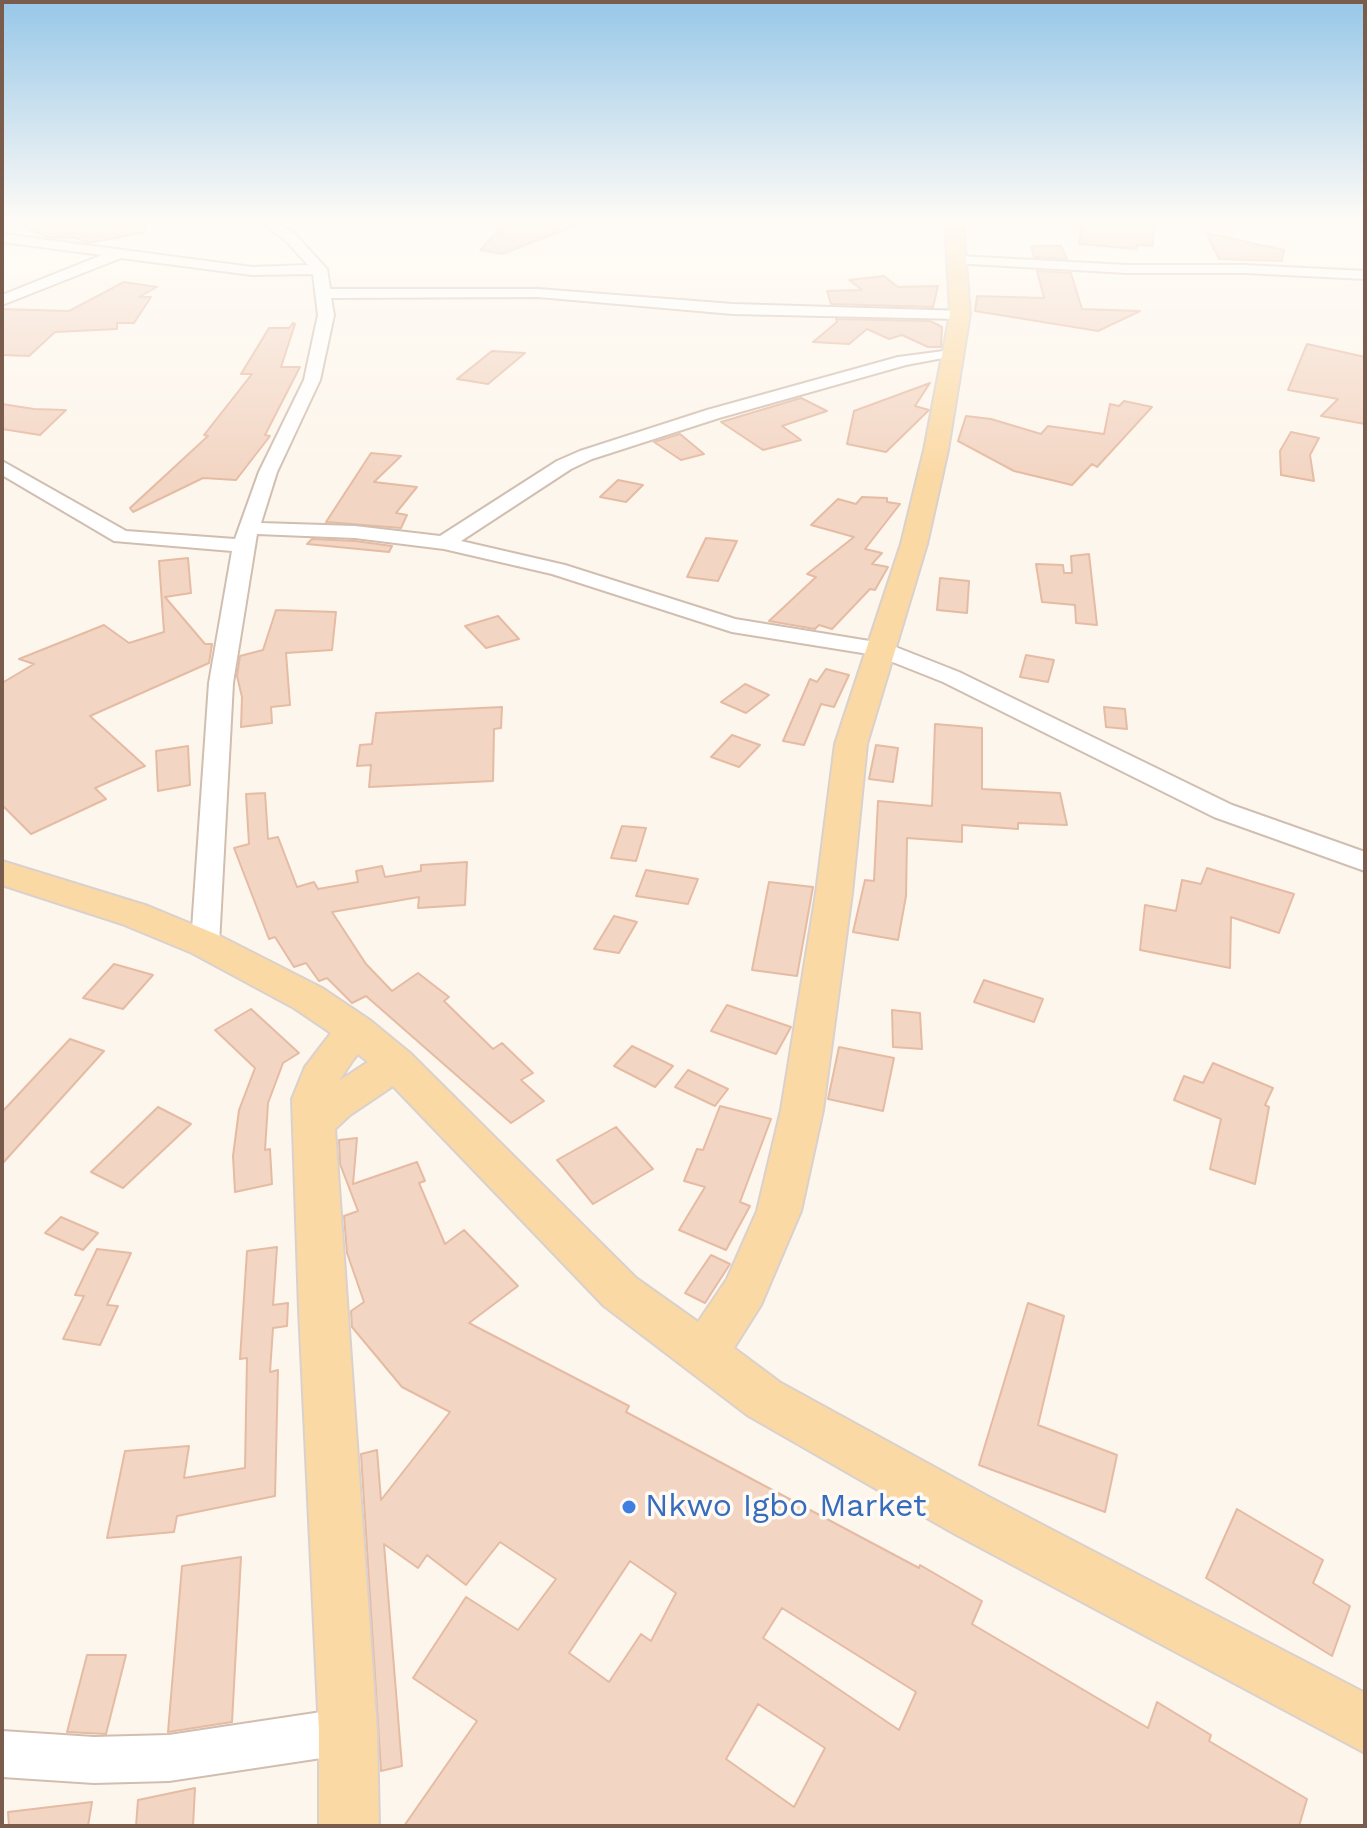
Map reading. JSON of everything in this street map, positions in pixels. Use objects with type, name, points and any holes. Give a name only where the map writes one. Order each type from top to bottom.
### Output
[{"type":"main road","points":[[703,1355],[745,1291],[779,1211],[802,1110],[834,893],[851,744],[914,544],[936,450],[960,306]]},
{"type":"main road","points":[[2,873],[135,915],[205,944],[308,998],[357,1031],[396,1064],[620,1292],[764,1399],[957,1508],[1365,1724]]},
{"type":"main road","points":[[349,1826],[348,1731],[322,1309],[313,1099],[319,1078],[339,1049],[357,1031]]},
{"type":"main road","points":[[314,1124],[335,1104],[396,1064]]},
{"type":"street","points":[[205,944],[221,683],[246,537],[268,472],[312,380],[326,315],[325,306]]},
{"type":"street","points":[[700,306],[960,314]]},
{"type":"street","points":[[444,543],[564,465],[586,455],[713,414],[904,360],[953,352]]},
{"type":"street","points":[[2,467],[121,537],[246,537],[355,532],[444,543],[558,569],[732,625],[880,649],[951,677],[1223,811],[1365,862]]},
{"type":"street","points":[[2,1754],[94,1760],[169,1758],[348,1731]]},
{"type":"building","points":[[78,306],[145,306],[134,323],[117,323],[117,329],[55,332],[29,356],[2,355],[2,309],[69,311]]},
{"type":"building","points":[[976,306],[1081,306],[1082,309],[1140,311],[1098,331],[975,311]]},
{"type":"building","points":[[836,319],[930,321],[942,327],[941,347],[928,347],[902,335],[889,339],[867,329],[849,344],[813,342],[837,322]]},
{"type":"building","points":[[293,323],[281,367],[300,367],[265,435],[270,436],[236,480],[203,478],[133,512],[130,508],[208,436],[204,435],[252,374],[241,374],[269,328],[289,328]]},
{"type":"building","points":[[1307,344],[1365,357],[1365,424],[1321,416],[1338,399],[1288,390]]},
{"type":"building","points":[[492,351],[525,353],[488,384],[457,379]]},
{"type":"building","points":[[930,383],[915,406],[929,410],[886,452],[847,444],[854,411]]},
{"type":"building","points":[[801,398],[827,411],[782,426],[801,440],[763,450],[721,422]]},
{"type":"building","points":[[1124,401],[1152,407],[1097,467],[1092,464],[1072,485],[1014,471],[958,441],[966,416],[991,419],[1041,434],[1048,426],[1104,434],[1110,404],[1119,406]]},
{"type":"building","points":[[2,404],[66,410],[40,435],[2,429]]},
{"type":"building","points":[[1291,432],[1319,438],[1310,455],[1314,481],[1281,475],[1280,451]]},
{"type":"building","points":[[680,434],[704,454],[681,460],[654,442]]},
{"type":"building","points":[[371,453],[401,456],[374,482],[417,487],[396,513],[407,515],[401,528],[326,522]]},
{"type":"building","points":[[618,480],[643,485],[626,502],[600,497]]},
{"type":"building","points":[[862,497],[887,498],[887,502],[900,504],[865,549],[882,553],[872,564],[888,567],[875,590],[870,589],[832,629],[769,621],[816,577],[807,574],[854,537],[811,525],[838,499],[856,504]]},
{"type":"building","points":[[706,538],[737,541],[718,581],[687,577]]},
{"type":"building","points":[[312,539],[392,546],[389,552],[307,544]]},
{"type":"building","points":[[1089,554],[1097,625],[1076,623],[1075,605],[1042,602],[1036,564],[1063,565],[1064,573],[1072,573],[1071,556]]},
{"type":"building","points":[[188,558],[191,593],[165,597],[205,644],[212,644],[209,663],[90,716],[145,766],[95,788],[106,799],[31,834],[2,805],[2,683],[34,664],[19,659],[104,625],[129,643],[164,632],[159,561]]},
{"type":"building","points":[[940,578],[969,581],[967,613],[937,610]]},
{"type":"building","points":[[276,610],[336,612],[332,650],[286,653],[290,705],[271,707],[272,723],[241,727],[242,697],[237,676],[240,656],[263,650]]},
{"type":"building","points":[[498,616],[519,639],[486,648],[465,626]]},
{"type":"building","points":[[1026,655],[1054,660],[1048,682],[1020,677]]},
{"type":"building","points":[[826,669],[849,675],[834,707],[821,704],[804,745],[783,741],[810,679],[817,682]]},
{"type":"building","points":[[745,684],[769,695],[746,713],[721,702]]},
{"type":"building","points":[[502,707],[501,728],[494,729],[493,781],[369,787],[371,765],[357,766],[360,745],[372,744],[376,713]]},
{"type":"building","points":[[1104,707],[1125,709],[1127,729],[1106,727]]},
{"type":"building","points":[[935,724],[982,728],[982,789],[1060,793],[1067,825],[1018,823],[1018,829],[962,825],[962,842],[907,838],[906,896],[898,940],[853,932],[865,880],[874,881],[878,801],[932,806]]},
{"type":"building","points":[[732,735],[760,745],[739,767],[711,757]]},
{"type":"building","points":[[876,745],[898,748],[893,782],[869,779]]},
{"type":"building","points":[[188,746],[190,785],[158,791],[156,751]]},
{"type":"building","points":[[265,793],[268,839],[278,837],[297,887],[314,882],[318,889],[358,882],[356,871],[382,866],[385,877],[421,871],[421,865],[467,862],[465,905],[418,908],[419,897],[332,912],[366,964],[392,991],[418,973],[449,997],[444,1001],[493,1049],[502,1043],[533,1073],[521,1080],[544,1101],[511,1123],[366,996],[352,1003],[327,978],[319,981],[306,963],[294,967],[275,937],[269,939],[234,848],[249,844],[246,794]]},
{"type":"building","points":[[622,826],[646,828],[636,861],[611,858]]},
{"type":"building","points":[[1207,868],[1294,894],[1279,933],[1231,917],[1230,968],[1140,950],[1145,905],[1176,911],[1182,880],[1201,884]]},
{"type":"building","points":[[646,870],[698,879],[688,904],[636,896]]},
{"type":"building","points":[[769,882],[813,887],[797,976],[752,970]]},
{"type":"building","points":[[614,916],[637,922],[619,953],[594,949]]},
{"type":"building","points":[[114,964],[153,975],[123,1009],[83,998]]},
{"type":"building","points":[[984,980],[1043,999],[1034,1022],[974,1002]]},
{"type":"building","points":[[727,1005],[791,1027],[776,1054],[711,1031]]},
{"type":"building","points":[[251,1009],[299,1053],[283,1063],[268,1103],[265,1150],[270,1149],[272,1184],[235,1192],[233,1156],[239,1110],[255,1068],[215,1030]]},
{"type":"building","points":[[892,1010],[920,1013],[922,1049],[893,1047]]},
{"type":"building","points":[[70,1039],[104,1051],[2,1164],[2,1112]]},
{"type":"building","points":[[632,1046],[673,1066],[655,1087],[614,1066]]},
{"type":"building","points":[[839,1047],[894,1058],[883,1111],[828,1099]]},
{"type":"building","points":[[1213,1063],[1273,1088],[1265,1105],[1269,1107],[1255,1184],[1210,1169],[1221,1119],[1174,1100],[1184,1076],[1203,1083]]},
{"type":"building","points":[[688,1070],[728,1089],[715,1106],[675,1087]]},
{"type":"building","points":[[720,1106],[771,1119],[740,1202],[750,1206],[726,1250],[679,1230],[705,1187],[684,1181],[697,1149],[703,1150]]},
{"type":"building","points":[[158,1107],[191,1124],[123,1188],[91,1172]]},
{"type":"building","points":[[616,1127],[653,1169],[593,1204],[557,1160]]},
{"type":"building","name":"Nkwo Igbo Market","points":[[357,1138],[353,1184],[417,1162],[425,1181],[419,1183],[445,1244],[464,1230],[518,1286],[469,1323],[629,1406],[626,1412],[919,1568],[920,1565],[982,1601],[972,1624],[1148,1728],[1157,1702],[1211,1735],[1209,1741],[1307,1799],[1299,1826],[404,1826],[477,1721],[413,1678],[466,1597],[518,1630],[556,1579],[500,1542],[466,1585],[427,1555],[418,1568],[384,1544],[402,1766],[381,1771],[361,1454],[377,1450],[381,1500],[450,1412],[402,1387],[352,1327],[351,1311],[364,1302],[347,1253],[344,1216],[358,1211],[340,1164],[339,1140]],"holes":[[[630,1561],[676,1593],[651,1641],[641,1634],[609,1682],[569,1653]],[[782,1608],[916,1692],[899,1730],[763,1638]],[[758,1704],[825,1748],[794,1807],[726,1759]]]},
{"type":"building","points":[[61,1217],[98,1233],[83,1250],[45,1233]]},
{"type":"building","points":[[277,1247],[273,1305],[288,1303],[287,1326],[273,1328],[270,1372],[278,1370],[275,1496],[177,1516],[174,1532],[107,1538],[125,1451],[189,1446],[184,1478],[245,1468],[247,1358],[240,1359],[247,1251]]},
{"type":"building","points":[[97,1249],[131,1253],[107,1305],[118,1306],[100,1345],[63,1339],[84,1296],[75,1295]]},
{"type":"building","points":[[711,1255],[730,1264],[705,1303],[685,1293]]},
{"type":"building","points":[[1028,1303],[1064,1316],[1038,1425],[1117,1455],[1105,1512],[979,1465]]},
{"type":"building","points":[[1237,1509],[1323,1560],[1313,1583],[1350,1606],[1332,1656],[1206,1578]]},
{"type":"building","points":[[241,1557],[232,1722],[168,1732],[182,1566]]},
{"type":"building","points":[[87,1655],[126,1655],[106,1734],[67,1732]]},
{"type":"building","points":[[195,1788],[193,1826],[136,1826],[138,1800]]},
{"type":"building","points":[[92,1802],[88,1826],[9,1826],[8,1812]]},
{"type":"place","name":"Nkwo Igbo Market","points":[[629,1507]]}]
